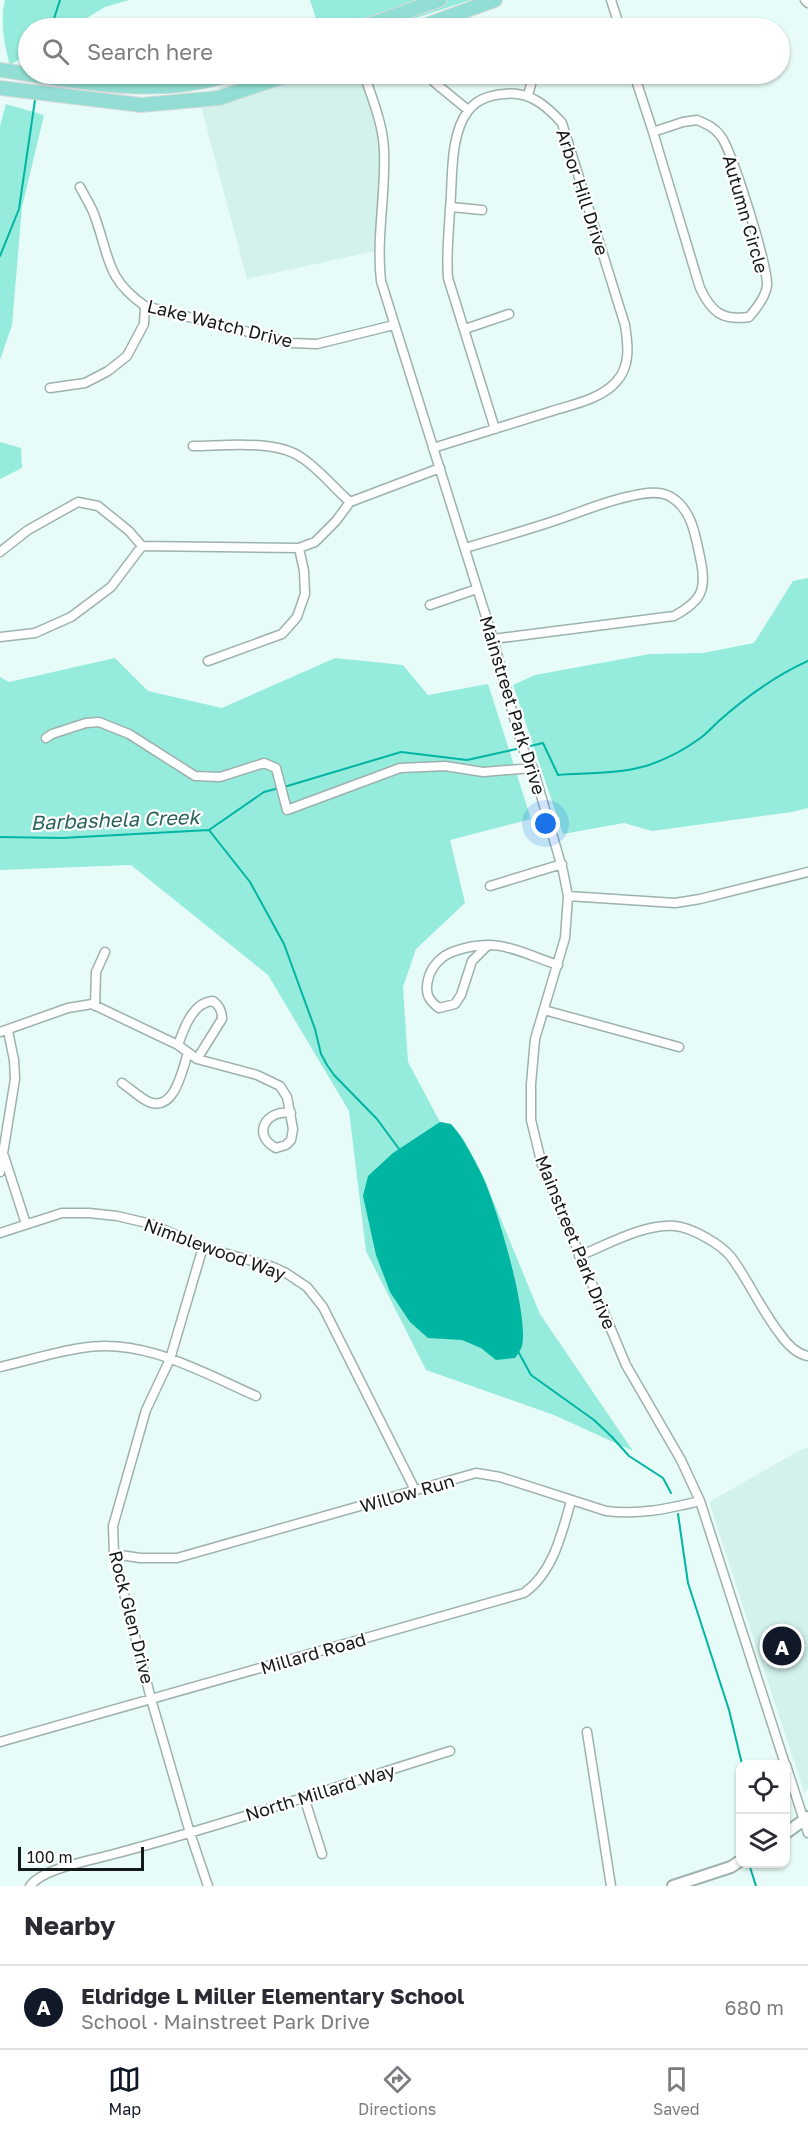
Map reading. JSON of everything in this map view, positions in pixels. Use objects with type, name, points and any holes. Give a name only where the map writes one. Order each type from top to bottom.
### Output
[{"type":"main road","points":[[388,18],[439,0]]},
{"type":"main road","points":[[446,18],[495,0]]},
{"type":"main road","points":[[0,70],[18,72]]},
{"type":"main road","points":[[102,84],[150,87],[180,84]]},
{"type":"main road","points":[[0,88],[141,105],[219,98],[261,84]]},
{"type":"street","points":[[611,0],[617,18]]},
{"type":"street","name":"Mainstreet Park Drive","points":[[367,84],[381,127],[384,150],[379,259],[381,281],[493,639],[521,742],[526,758],[533,768],[562,864],[568,897],[565,938],[535,1039],[531,1120],[542,1165],[626,1365],[681,1460],[700,1501],[783,1760]]},
{"type":"street","points":[[436,84],[468,110]]},
{"type":"street","points":[[495,429],[448,278],[446,260],[452,165],[459,128],[468,110],[482,99],[493,95],[508,93],[528,95],[531,84]]},
{"type":"street","name":"Autumn Circle","points":[[637,84],[700,288],[709,305],[718,313],[737,318],[749,317],[762,299],[767,286],[745,199],[726,144],[712,126],[697,120],[653,132]]},
{"type":"street","name":"Arbor Hill Drive","points":[[433,447],[599,395],[616,382],[626,365],[628,349],[625,325],[562,123],[550,110],[528,95]]},
{"type":"street","name":"Lake Watch Drive","points":[[80,187],[95,216],[110,268],[119,284],[145,306],[292,343],[317,344],[394,326]]},
{"type":"street","points":[[451,207],[482,210]]},
{"type":"street","points":[[50,388],[85,383],[108,371],[127,356],[144,324],[145,306]]},
{"type":"street","points":[[465,329],[509,314]]},
{"type":"street","points":[[193,446],[254,446],[283,449],[302,457],[350,502]]},
{"type":"street","points":[[0,552],[28,530],[78,502],[98,506],[129,531],[142,546],[299,548],[315,542],[336,521],[350,502],[440,468]]},
{"type":"street","points":[[465,548],[630,496],[652,492],[671,496],[687,510],[704,575],[702,591],[692,606],[674,616],[493,639]]},
{"type":"street","points":[[0,637],[35,633],[71,617],[111,587],[142,546]]},
{"type":"street","points":[[208,661],[282,634],[297,617],[305,594],[304,571],[299,548]]},
{"type":"street","points":[[430,604],[477,589]]},
{"type":"street","points":[[46,738],[86,723],[99,722],[129,734],[195,776],[220,777],[264,763],[276,768],[277,779],[287,810],[400,768],[445,766],[483,772],[533,768]]},
{"type":"street","points":[[490,886],[562,864]]},
{"type":"street","points":[[568,897],[675,903],[808,872]]},
{"type":"street","points":[[488,945],[472,961],[461,995],[455,1004],[439,1008],[432,1002],[427,994],[427,986],[434,966],[446,954],[473,945],[488,945],[512,948],[558,965]]},
{"type":"street","points":[[95,1006],[96,972],[105,952]]},
{"type":"street","points":[[178,1045],[198,1006],[206,1001],[213,1001],[219,1005],[222,1019],[197,1059]]},
{"type":"street","points":[[0,1172],[15,1079],[14,1060],[4,1031],[80,1005],[92,1004],[178,1045],[197,1059],[257,1075],[274,1083],[287,1097],[291,1113],[293,1129],[291,1140],[286,1145],[276,1148],[269,1144],[263,1128],[266,1121],[276,1113],[291,1113]]},
{"type":"street","points":[[544,1010],[679,1047]]},
{"type":"street","points":[[122,1083],[149,1102],[159,1104],[167,1100],[176,1087],[188,1053]]},
{"type":"street","points":[[4,1156],[26,1224]]},
{"type":"street","name":"Nimblewood Way","points":[[1,1230],[62,1213],[117,1216],[151,1224],[203,1247],[273,1267],[297,1279],[316,1296],[343,1344],[415,1490]]},
{"type":"street","points":[[579,1256],[651,1228],[676,1226],[693,1231],[712,1240],[729,1254],[771,1324],[801,1355],[808,1356]]},
{"type":"street","name":"Rock Glen Drive","points":[[203,1247],[170,1359],[137,1435],[113,1526],[114,1554],[152,1699],[190,1833],[208,1886]]},
{"type":"street","points":[[0,1367],[81,1347],[129,1347],[152,1352],[256,1396]]},
{"type":"street","name":"Willow Run","points":[[114,1554],[140,1558],[177,1558],[476,1473],[500,1477],[606,1511],[624,1513],[658,1511],[700,1501]]},
{"type":"street","name":"Millard Road","points":[[0,1742],[524,1593],[535,1586],[546,1571],[563,1529],[571,1500]]},
{"type":"street","points":[[587,1732],[611,1886]]},
{"type":"street","name":"North Millard Way","points":[[30,1886],[48,1874],[69,1867],[190,1833],[450,1751]]},
{"type":"street","name":"Mainstreet Park Drive","points":[[790,1778],[806,1819],[808,1833]]},
{"type":"street","points":[[303,1797],[322,1854]]},
{"type":"street","points":[[790,1830],[806,1819]]},
{"type":"street","points":[[673,1886],[736,1864]]},
{"type":"shaded area","points":[[5,0],[129,0],[105,7],[87,18],[18,18],[18,60],[10,65],[3,32]]},
{"type":"shaded area","points":[[310,0],[471,0],[416,18],[316,18]]},
{"type":"shaded area","points":[[230,84],[365,84],[382,153],[384,249],[247,279],[198,96]]},
{"type":"shaded area","points":[[6,104],[44,115],[22,207],[12,325],[0,360],[0,126]]},
{"type":"shaded area","points":[[0,442],[21,448],[22,468],[0,479]]},
{"type":"shaded area","points":[[808,578],[808,808],[652,831],[624,823],[563,834],[513,685],[535,675],[650,654],[703,653],[754,643],[793,581]]},
{"type":"shaded area","points":[[115,658],[148,691],[222,708],[335,658],[403,665],[428,695],[488,684],[531,819],[450,840],[465,903],[416,949],[403,987],[408,1062],[440,1122],[451,1124],[463,1138],[483,1176],[540,1314],[633,1451],[554,1415],[426,1370],[366,1251],[349,1111],[268,975],[131,865],[0,870],[0,677],[9,682]]},
{"type":"shaded area","points":[[440,1122],[451,1124],[464,1142],[482,1175],[496,1211],[521,1310],[522,1346],[515,1358],[496,1360],[481,1348],[462,1340],[428,1338],[410,1322],[390,1292],[376,1255],[363,1196],[368,1176],[393,1153]]},
{"type":"shaded area","points":[[808,1448],[808,1789],[804,1792],[709,1502],[802,1449]]},
{"type":"waterway","points":[[54,18],[60,0]]},
{"type":"waterway","points":[[0,256],[19,209],[35,100]]},
{"type":"waterway","name":"Barbashela Creek","points":[[526,747],[543,743],[558,775],[613,772],[646,766],[693,743],[751,695],[808,661]]},
{"type":"waterway","name":"Barbashela Creek","points":[[284,787],[401,752],[467,760],[521,748]]},
{"type":"waterway","name":"Barbashela Creek","points":[[0,837],[62,838],[209,830],[264,792],[279,788]]},
{"type":"waterway","points":[[209,830],[250,882],[284,944],[315,1029],[321,1054],[327,1065],[377,1119],[399,1149]]},
{"type":"waterway","points":[[519,1353],[531,1375],[594,1420],[629,1456],[663,1478],[671,1493]]},
{"type":"waterway","points":[[678,1514],[688,1583],[729,1710],[741,1760]]},
{"type":"waterway","points":[[750,1868],[756,1886]]},
{"type":"place","name":"Eldridge L Miller Elementary School","points":[[782,1646]]}]
